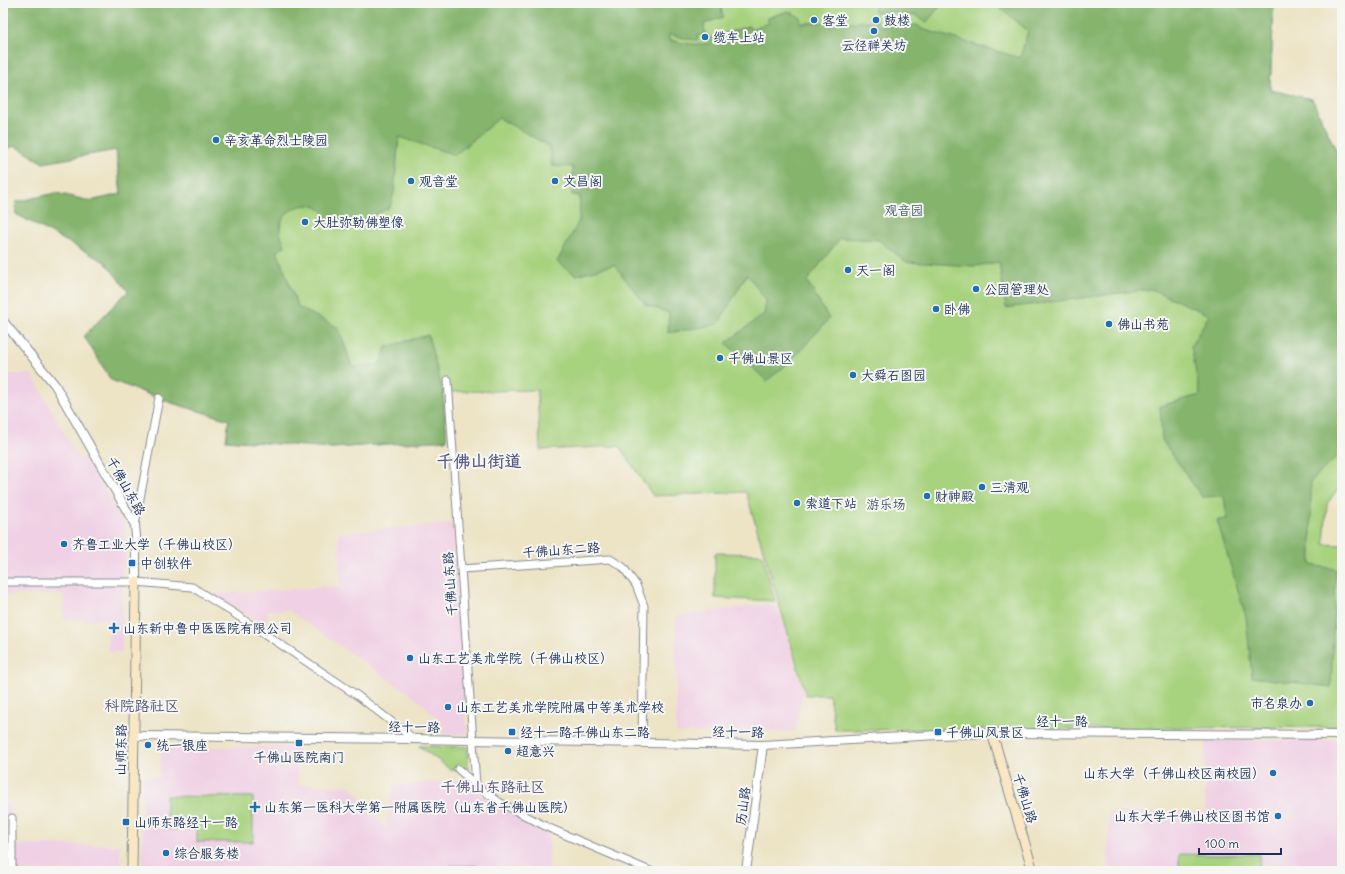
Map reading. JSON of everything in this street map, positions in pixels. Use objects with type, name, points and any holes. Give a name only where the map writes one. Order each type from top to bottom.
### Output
[{"type":"main road","name":"山师东路","points":[[132,871],[136,582]]},
{"type":"main road","name":"千佛山路","points":[[992,733],[1033,871]]},
{"type":"street","name":"千佛山东路","points":[[3,321],[55,385],[135,525],[136,582]]},
{"type":"street","name":"千佛山东路","points":[[448,380],[476,786]]},
{"type":"street","points":[[135,525],[159,398]]},
{"type":"street","name":"千佛山东二路","points":[[461,568],[610,559],[623,567],[636,585],[644,606],[642,743]]},
{"type":"street","points":[[3,582],[136,582],[192,587],[358,696],[414,739]]},
{"type":"street","name":"经十一路","points":[[134,736],[763,745],[992,733],[1342,735]]},
{"type":"street","name":"历山路","points":[[746,871],[763,745]]},
{"type":"street","points":[[458,769],[476,786],[499,802],[549,828],[650,871]]},
{"type":"street","points":[[12,818],[12,871]]},
{"type":"shaded area","name":"齐鲁工业大学（千佛山校区）","points":[[3,374],[32,374],[78,458],[85,458],[125,525],[126,564],[122,570],[122,652],[108,652],[108,620],[64,620],[64,595],[3,595]]},
{"type":"shaded area","name":"山东工艺美术学院（千佛山校区）","points":[[453,523],[467,734],[442,734],[442,722],[417,699],[288,610],[267,611],[266,627],[213,594],[341,586],[338,533]]},
{"type":"shaded area","points":[[767,604],[778,609],[803,690],[795,731],[676,733],[676,616]]},
{"type":"shaded area","name":"山东大学（千佛山校区南校园）","points":[[1342,740],[1342,871],[1108,871],[1109,812],[1205,812],[1205,741]]},
{"type":"shaded area","name":"山东第一医科大学第一附属医院（山东省千佛山医院）","points":[[161,747],[298,747],[298,785],[351,786],[386,828],[393,786],[457,780],[549,835],[549,871],[142,871],[142,777],[160,777]]},
{"type":"shaded area","points":[[3,803],[9,803],[9,842],[3,842]]},
{"type":"shaded area","points":[[15,845],[120,845],[120,871],[15,871]]},
{"type":"green space","name":"千佛山景区","points":[[3,3],[1274,3],[1270,90],[1312,99],[1342,163],[1342,483],[1327,504],[1324,544],[1342,545],[1342,727],[835,730],[829,695],[806,695],[746,492],[653,496],[619,446],[540,450],[537,390],[443,392],[447,440],[332,448],[226,440],[229,420],[172,403],[111,380],[84,336],[128,291],[105,262],[16,214],[16,202],[56,193],[90,201],[121,194],[116,150],[43,163],[16,146],[3,149]]},
{"type":"green space","name":"观音园","points":[[3,3],[442,3],[446,6],[453,3],[720,3],[723,17],[704,24],[705,34],[697,36],[698,40],[687,39],[669,34],[669,40],[694,44],[710,43],[709,38],[749,26],[750,29],[769,23],[767,18],[788,11],[800,17],[801,23],[877,21],[878,26],[917,25],[922,29],[1020,58],[1028,31],[995,3],[1274,3],[1270,90],[1312,99],[1342,163],[1342,452],[1311,481],[1311,565],[1336,569],[1331,687],[1252,677],[1246,617],[1217,520],[1227,519],[1224,496],[1202,497],[1162,440],[1160,406],[1200,395],[1191,346],[1209,315],[1151,289],[1006,308],[999,262],[975,266],[906,262],[879,240],[840,238],[807,281],[829,319],[792,360],[767,381],[726,343],[764,314],[766,300],[747,274],[718,324],[668,333],[669,313],[646,305],[614,265],[576,275],[557,262],[579,221],[580,196],[572,195],[573,167],[552,166],[549,146],[499,118],[455,155],[399,137],[394,192],[390,207],[343,231],[339,220],[330,222],[320,209],[308,205],[295,208],[285,216],[281,222],[280,233],[285,246],[277,251],[298,307],[339,328],[352,367],[380,364],[386,347],[428,335],[443,392],[447,440],[332,448],[226,440],[229,420],[172,403],[111,380],[84,336],[128,291],[105,262],[16,214],[16,202],[56,193],[90,201],[121,194],[116,150],[43,163],[16,146],[3,149]]},
{"type":"green space","points":[[875,3],[935,3],[940,6],[926,23],[916,15],[897,15],[897,12],[875,12]]},
{"type":"green space","points":[[715,553],[762,554],[775,601],[715,598]]},
{"type":"green space","points":[[419,746],[468,747],[468,769],[450,769]]},
{"type":"green space","points":[[166,796],[253,797],[253,842],[197,842],[197,829],[166,829]]},
{"type":"green space","points":[[1179,854],[1259,854],[1260,868],[1263,871],[1179,871]]},
{"type":"green space","points":[[450,866],[477,866],[476,871],[450,871]]},
{"type":"place","name":"客堂","points":[[814,20]]},
{"type":"place","name":"鼓楼","points":[[876,20]]},
{"type":"place","name":"云径禅关坊","points":[[874,31]]},
{"type":"place","name":"缆车上站","points":[[705,37]]},
{"type":"place","name":"辛亥革命烈士陵园","points":[[216,140]]},
{"type":"place","name":"观音堂","points":[[411,181]]},
{"type":"place","name":"文昌阁","points":[[555,181]]},
{"type":"place","name":"大肚弥勒佛塑像","points":[[305,222]]},
{"type":"place","name":"天一阁","points":[[848,270]]},
{"type":"place","name":"公园管理处","points":[[976,289]]},
{"type":"place","name":"卧佛","points":[[936,309]]},
{"type":"place","name":"佛山书苑","points":[[1109,324]]},
{"type":"place","name":"千佛山景区","points":[[720,358]]},
{"type":"place","name":"大舜石图园","points":[[853,375]]},
{"type":"place","name":"三清观","points":[[982,487]]},
{"type":"place","name":"财神殿","points":[[927,496]]},
{"type":"place","name":"索道下站","points":[[797,503]]},
{"type":"place","name":"齐鲁工业大学（千佛山校区）","points":[[64,544]]},
{"type":"place","name":"中创软件","points":[[132,563]]},
{"type":"place","name":"山东新中鲁中医医院有限公司","points":[[114,628]]},
{"type":"place","name":"山东工艺美术学院（千佛山校区）","points":[[410,658]]},
{"type":"place","name":"市名泉办","points":[[1310,703]]},
{"type":"place","name":"山东工艺美术学院附属中等美术学校","points":[[448,707]]},
{"type":"place","name":"经十一路千佛山东二路","points":[[512,732]]},
{"type":"place","name":"千佛山风景区","points":[[938,732]]},
{"type":"place","name":"千佛山医院南门","points":[[299,743]]},
{"type":"place","name":"统一银座","points":[[148,745]]},
{"type":"place","name":"超意兴","points":[[508,751]]},
{"type":"place","name":"山东大学（千佛山校区南校园）","points":[[1273,773]]},
{"type":"place","name":"山东第一医科大学第一附属医院（山东省千佛山医院）","points":[[255,807]]},
{"type":"place","name":"山东大学千佛山校区图书馆","points":[[1278,816]]},
{"type":"place","name":"山师东路经十一路","points":[[126,822]]},
{"type":"place","name":"综合服务楼","points":[[166,853]]},
{"type":"district","name":"千佛山街道","points":[[479,461]]},
{"type":"district","name":"科院路社区","points":[[142,705]]},
{"type":"district","name":"千佛山东路社区","points":[[493,786]]},
{"type":"park label","name":"游乐场","points":[[886,504]]}]
